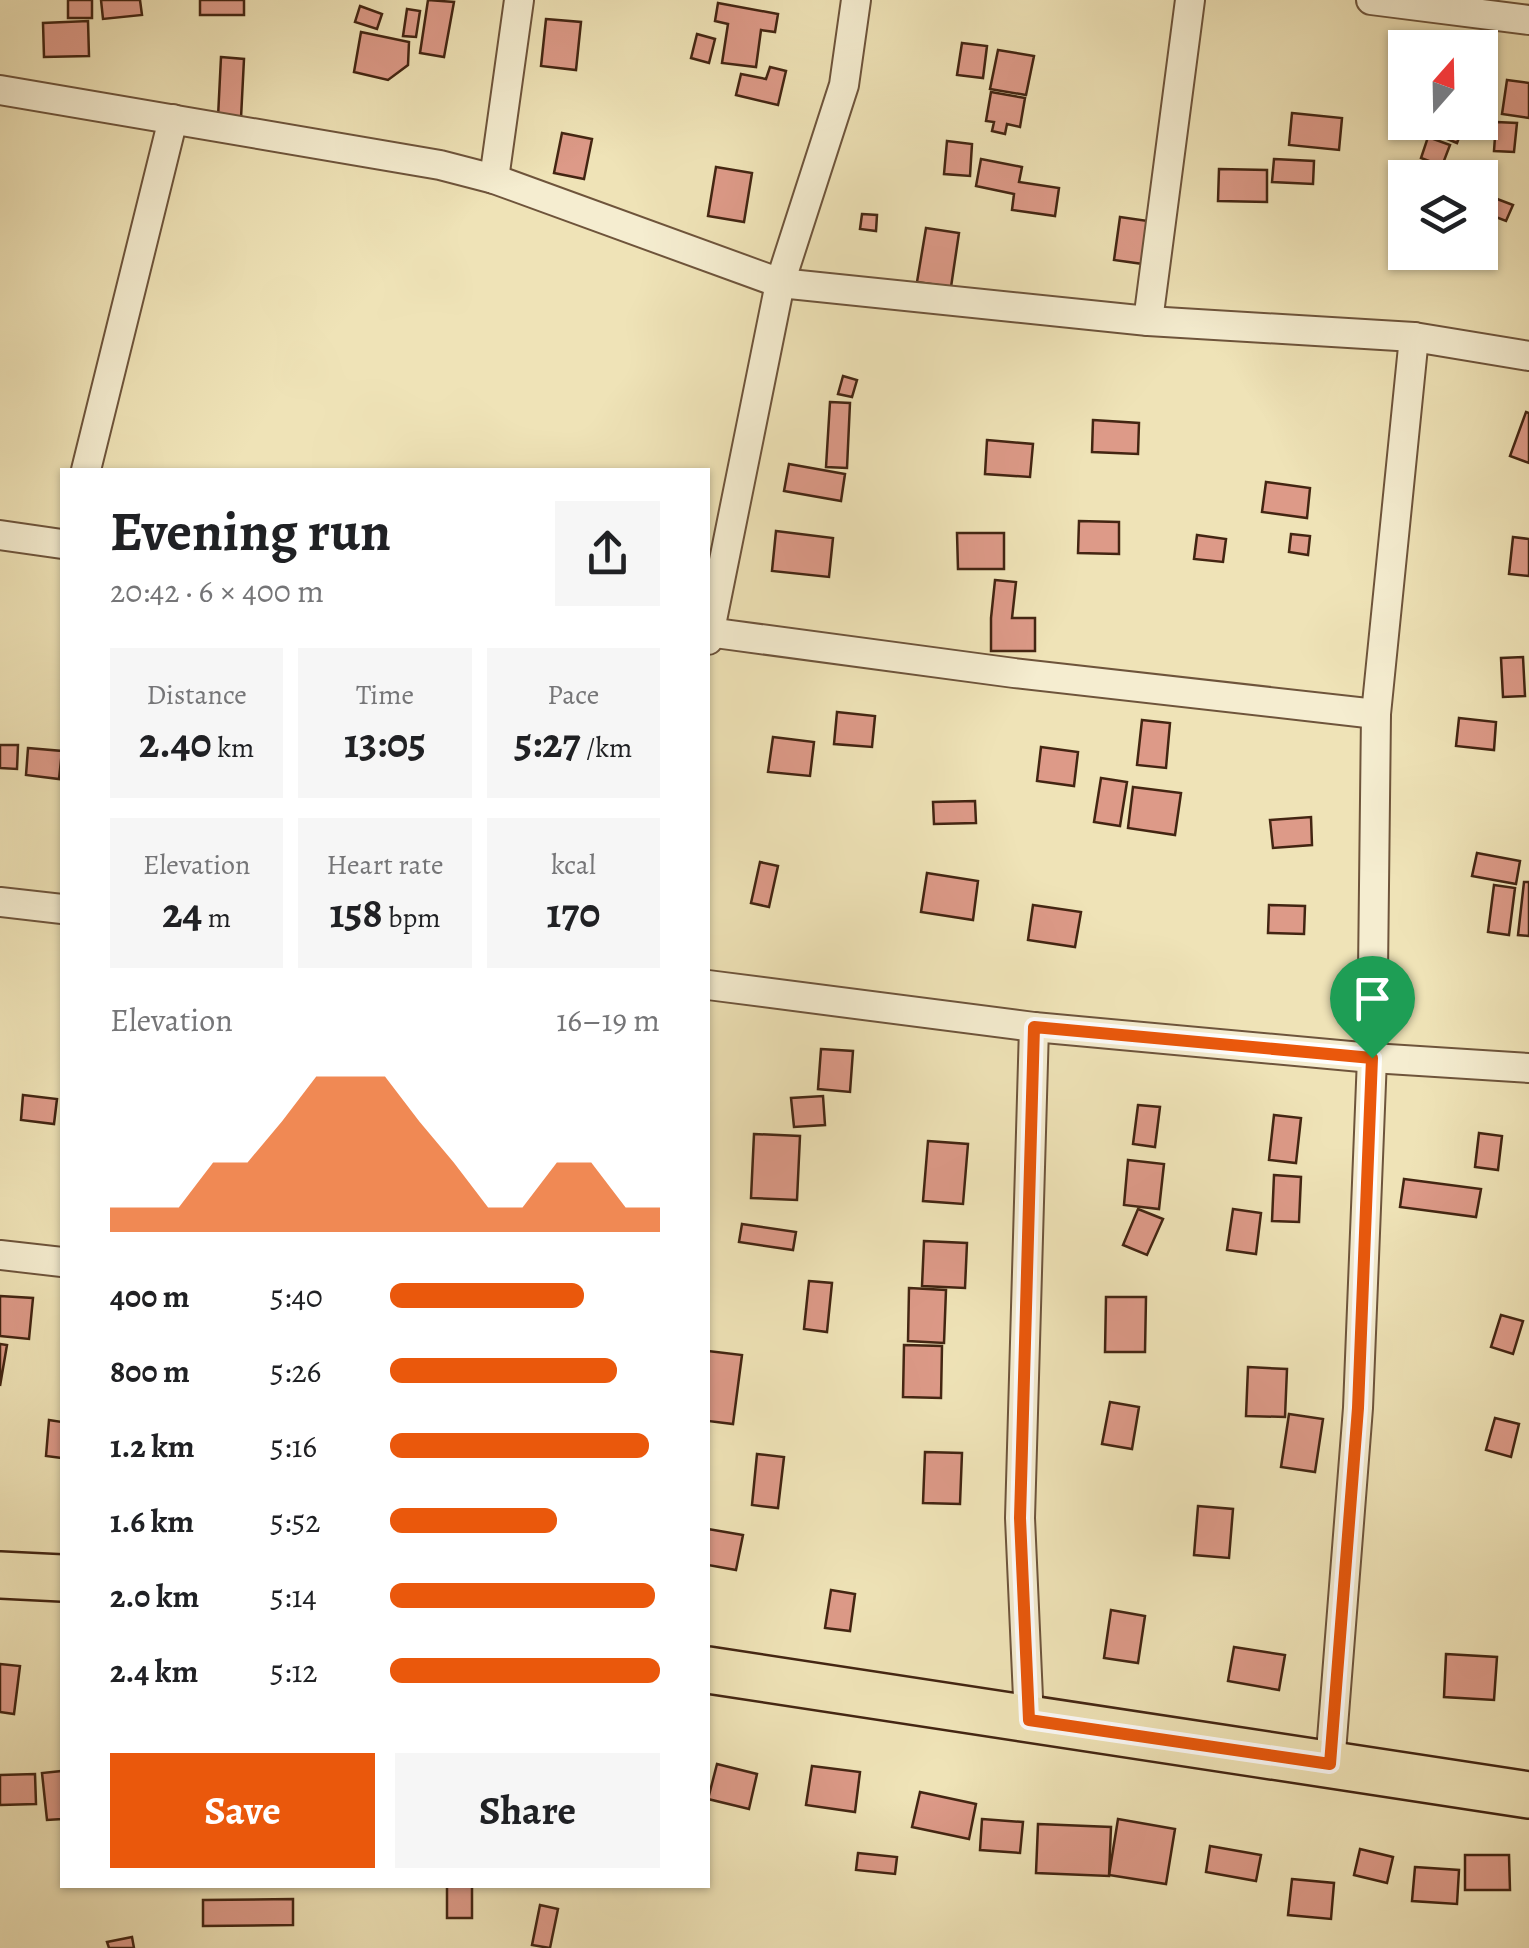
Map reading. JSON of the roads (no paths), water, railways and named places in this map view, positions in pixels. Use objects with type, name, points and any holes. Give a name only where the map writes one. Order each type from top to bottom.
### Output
[{"type":"main road","points":[[0,1576],[60,1578]]},
{"type":"main road","points":[[710,1670],[1529,1795]]},
{"type":"street","points":[[494,179],[519,0]]},
{"type":"street","points":[[710,622],[780,283],[844,85],[856,0]]},
{"type":"street","points":[[1148,322],[1190,0]]},
{"type":"street","points":[[1371,0],[1529,20]]},
{"type":"street","points":[[0,90],[440,165],[494,179],[780,283],[1148,322],[1414,338],[1529,356]]},
{"type":"street","points":[[86,468],[173,119]]},
{"type":"street","points":[[1330,1764],[1358,1408],[1372,1058],[1376,714],[1414,338]]},
{"type":"street","points":[[0,535],[60,544]]},
{"type":"street","points":[[710,632],[1014,674],[1376,714]]},
{"type":"street","points":[[0,902],[60,909]]},
{"type":"street","points":[[710,984],[1034,1027],[1529,1068]]},
{"type":"street","points":[[1029,1720],[1020,1518],[1034,1027]]},
{"type":"street","points":[[0,1254],[60,1262]]}]
